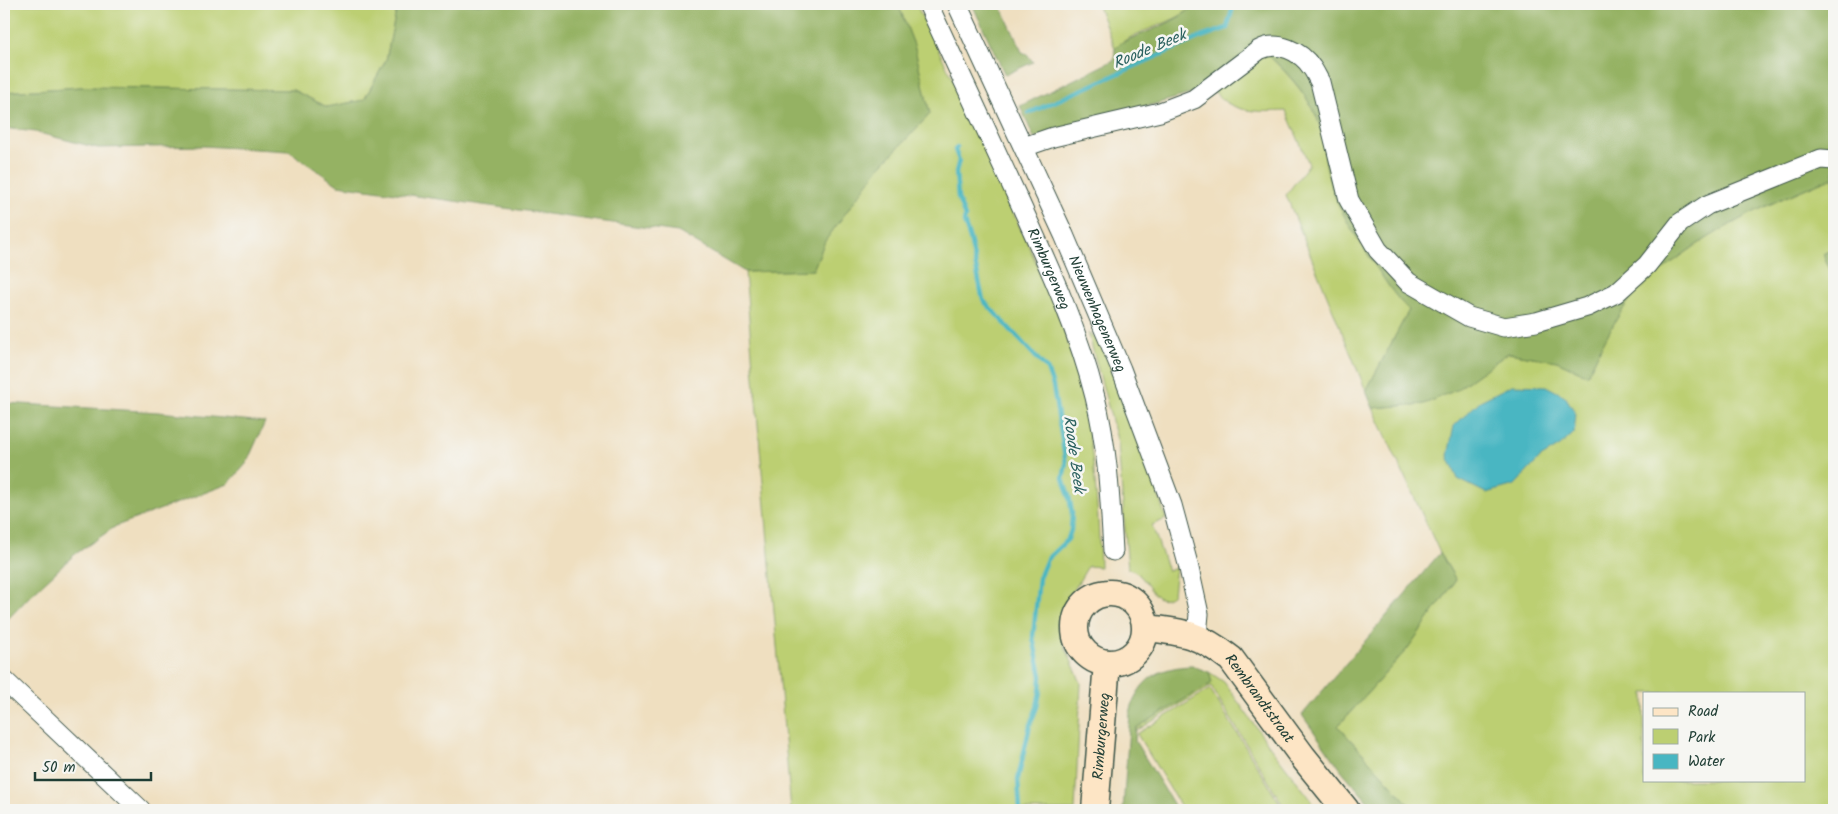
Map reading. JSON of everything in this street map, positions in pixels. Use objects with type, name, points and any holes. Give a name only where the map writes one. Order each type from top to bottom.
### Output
[{"type":"street","name":"Rimburgerweg","points":[[928,4],[1070,317],[1088,371],[1102,426],[1109,485],[1113,551]]},
{"type":"street","name":"Nieuwenhagenerweg","points":[[957,4],[1064,235],[1121,369],[1172,505],[1199,614],[1197,636]]},
{"type":"street","points":[[1024,147],[1052,138],[1160,112],[1194,99],[1259,50],[1268,45],[1280,45],[1299,55],[1312,66],[1320,82],[1349,200],[1378,250],[1408,282],[1470,317],[1504,327],[1536,322],[1587,307],[1616,293],[1647,265],[1680,223],[1707,205],[1821,160],[1834,160]]},
{"type":"street","points":[[1103,593],[1121,594],[1129,597],[1141,610],[1146,628],[1141,646],[1134,654],[1117,663],[1107,663],[1091,658],[1080,646],[1076,638],[1075,621],[1082,606],[1088,600],[1103,593]]},
{"type":"street","name":"Rembrandtstraat","points":[[1146,628],[1197,636],[1218,648],[1231,659],[1346,810]]},
{"type":"street","name":"Rimburgerweg","points":[[1095,810],[1107,663]]},
{"type":"street","points":[[4,680],[141,810]]},
{"type":"green space","points":[[4,4],[386,4],[396,12],[386,60],[364,100],[327,107],[293,90],[81,87],[4,92]]},
{"type":"green space","points":[[386,4],[898,4],[914,45],[930,114],[878,169],[825,241],[813,270],[745,272],[678,232],[338,185],[289,151],[203,146],[98,148],[35,132],[4,128],[4,92],[81,87],[293,90],[327,107],[364,100],[386,60],[396,12]]},
{"type":"green space","points":[[898,4],[916,4],[951,75],[1051,297],[1069,346],[1083,400],[1095,483],[1100,567],[1088,566],[1064,607],[1060,627],[1064,644],[1081,683],[1075,810],[791,810],[745,272],[813,270],[825,241],[878,169],[930,114],[914,45]]},
{"type":"green space","points":[[972,4],[1000,4],[1022,52],[1027,54],[1033,62],[1005,75]]},
{"type":"green space","points":[[1097,4],[1196,4],[1177,17],[1133,36],[1115,48]]},
{"type":"green space","points":[[1196,4],[1834,4],[1834,178],[1787,196],[1729,225],[1692,248],[1658,273],[1626,304],[1587,375],[1557,361],[1508,353],[1456,390],[1424,404],[1373,408],[1366,391],[1409,310],[1385,281],[1353,231],[1335,197],[1328,174],[1320,126],[1309,102],[1291,78],[1263,50],[1212,88],[1034,138],[1020,106],[1114,60],[1115,48],[1119,44],[1180,17]]},
{"type":"green space","points":[[1263,50],[1284,71],[1309,102],[1318,119],[1329,177],[1343,212],[1386,283],[1409,310],[1366,391],[1286,195],[1309,164],[1286,111],[1245,110],[1227,103],[1212,88]]},
{"type":"green space","points":[[1834,178],[1834,248],[1823,254],[1834,278],[1834,810],[1414,810],[1338,726],[1408,648],[1456,580],[1440,553],[1373,408],[1424,404],[1456,390],[1508,353],[1557,361],[1587,375],[1620,313],[1642,287],[1674,261],[1710,236],[1787,196]]},
{"type":"green space","points":[[1834,248],[1834,278],[1823,254]]},
{"type":"green space","points":[[1088,332],[1100,342],[1110,362],[1150,467],[1166,519],[1152,525],[1168,571],[1176,568],[1173,594],[1166,598],[1160,598],[1155,595],[1141,577],[1128,569],[1118,443]]},
{"type":"green space","points":[[4,403],[158,412],[265,422],[246,464],[228,484],[116,526],[74,555],[4,623]]},
{"type":"green space","points":[[1440,553],[1456,580],[1408,648],[1338,726],[1414,810],[1375,810],[1342,771],[1302,715]]},
{"type":"green space","points":[[1192,666],[1209,672],[1212,683],[1136,728],[1135,741],[1174,805],[1173,810],[1123,810],[1130,713],[1138,691],[1144,683],[1160,672]]},
{"type":"green space","points":[[1209,672],[1224,682],[1271,748],[1319,810],[1286,810],[1211,686],[1136,731],[1136,728],[1212,683]]},
{"type":"green space","points":[[1210,689],[1284,810],[1183,810],[1137,734]]},
{"type":"water","points":[[1512,385],[1546,386],[1565,396],[1576,414],[1574,433],[1560,446],[1540,458],[1515,485],[1486,493],[1458,479],[1448,456],[1454,426],[1480,401]]},
{"type":"waterway","name":"Roode Beek","points":[[1029,113],[1201,37],[1227,28],[1234,4]]},
{"type":"waterway","name":"Roode Beek","points":[[957,147],[955,150],[959,160],[956,172],[958,198],[965,217],[964,222],[970,239],[983,300],[1047,369],[1053,386],[1066,464],[1063,478],[1072,513],[1071,530],[1068,539],[1047,559],[1039,578],[1033,637],[1041,676],[1040,691],[1018,779],[1020,810]]}]
